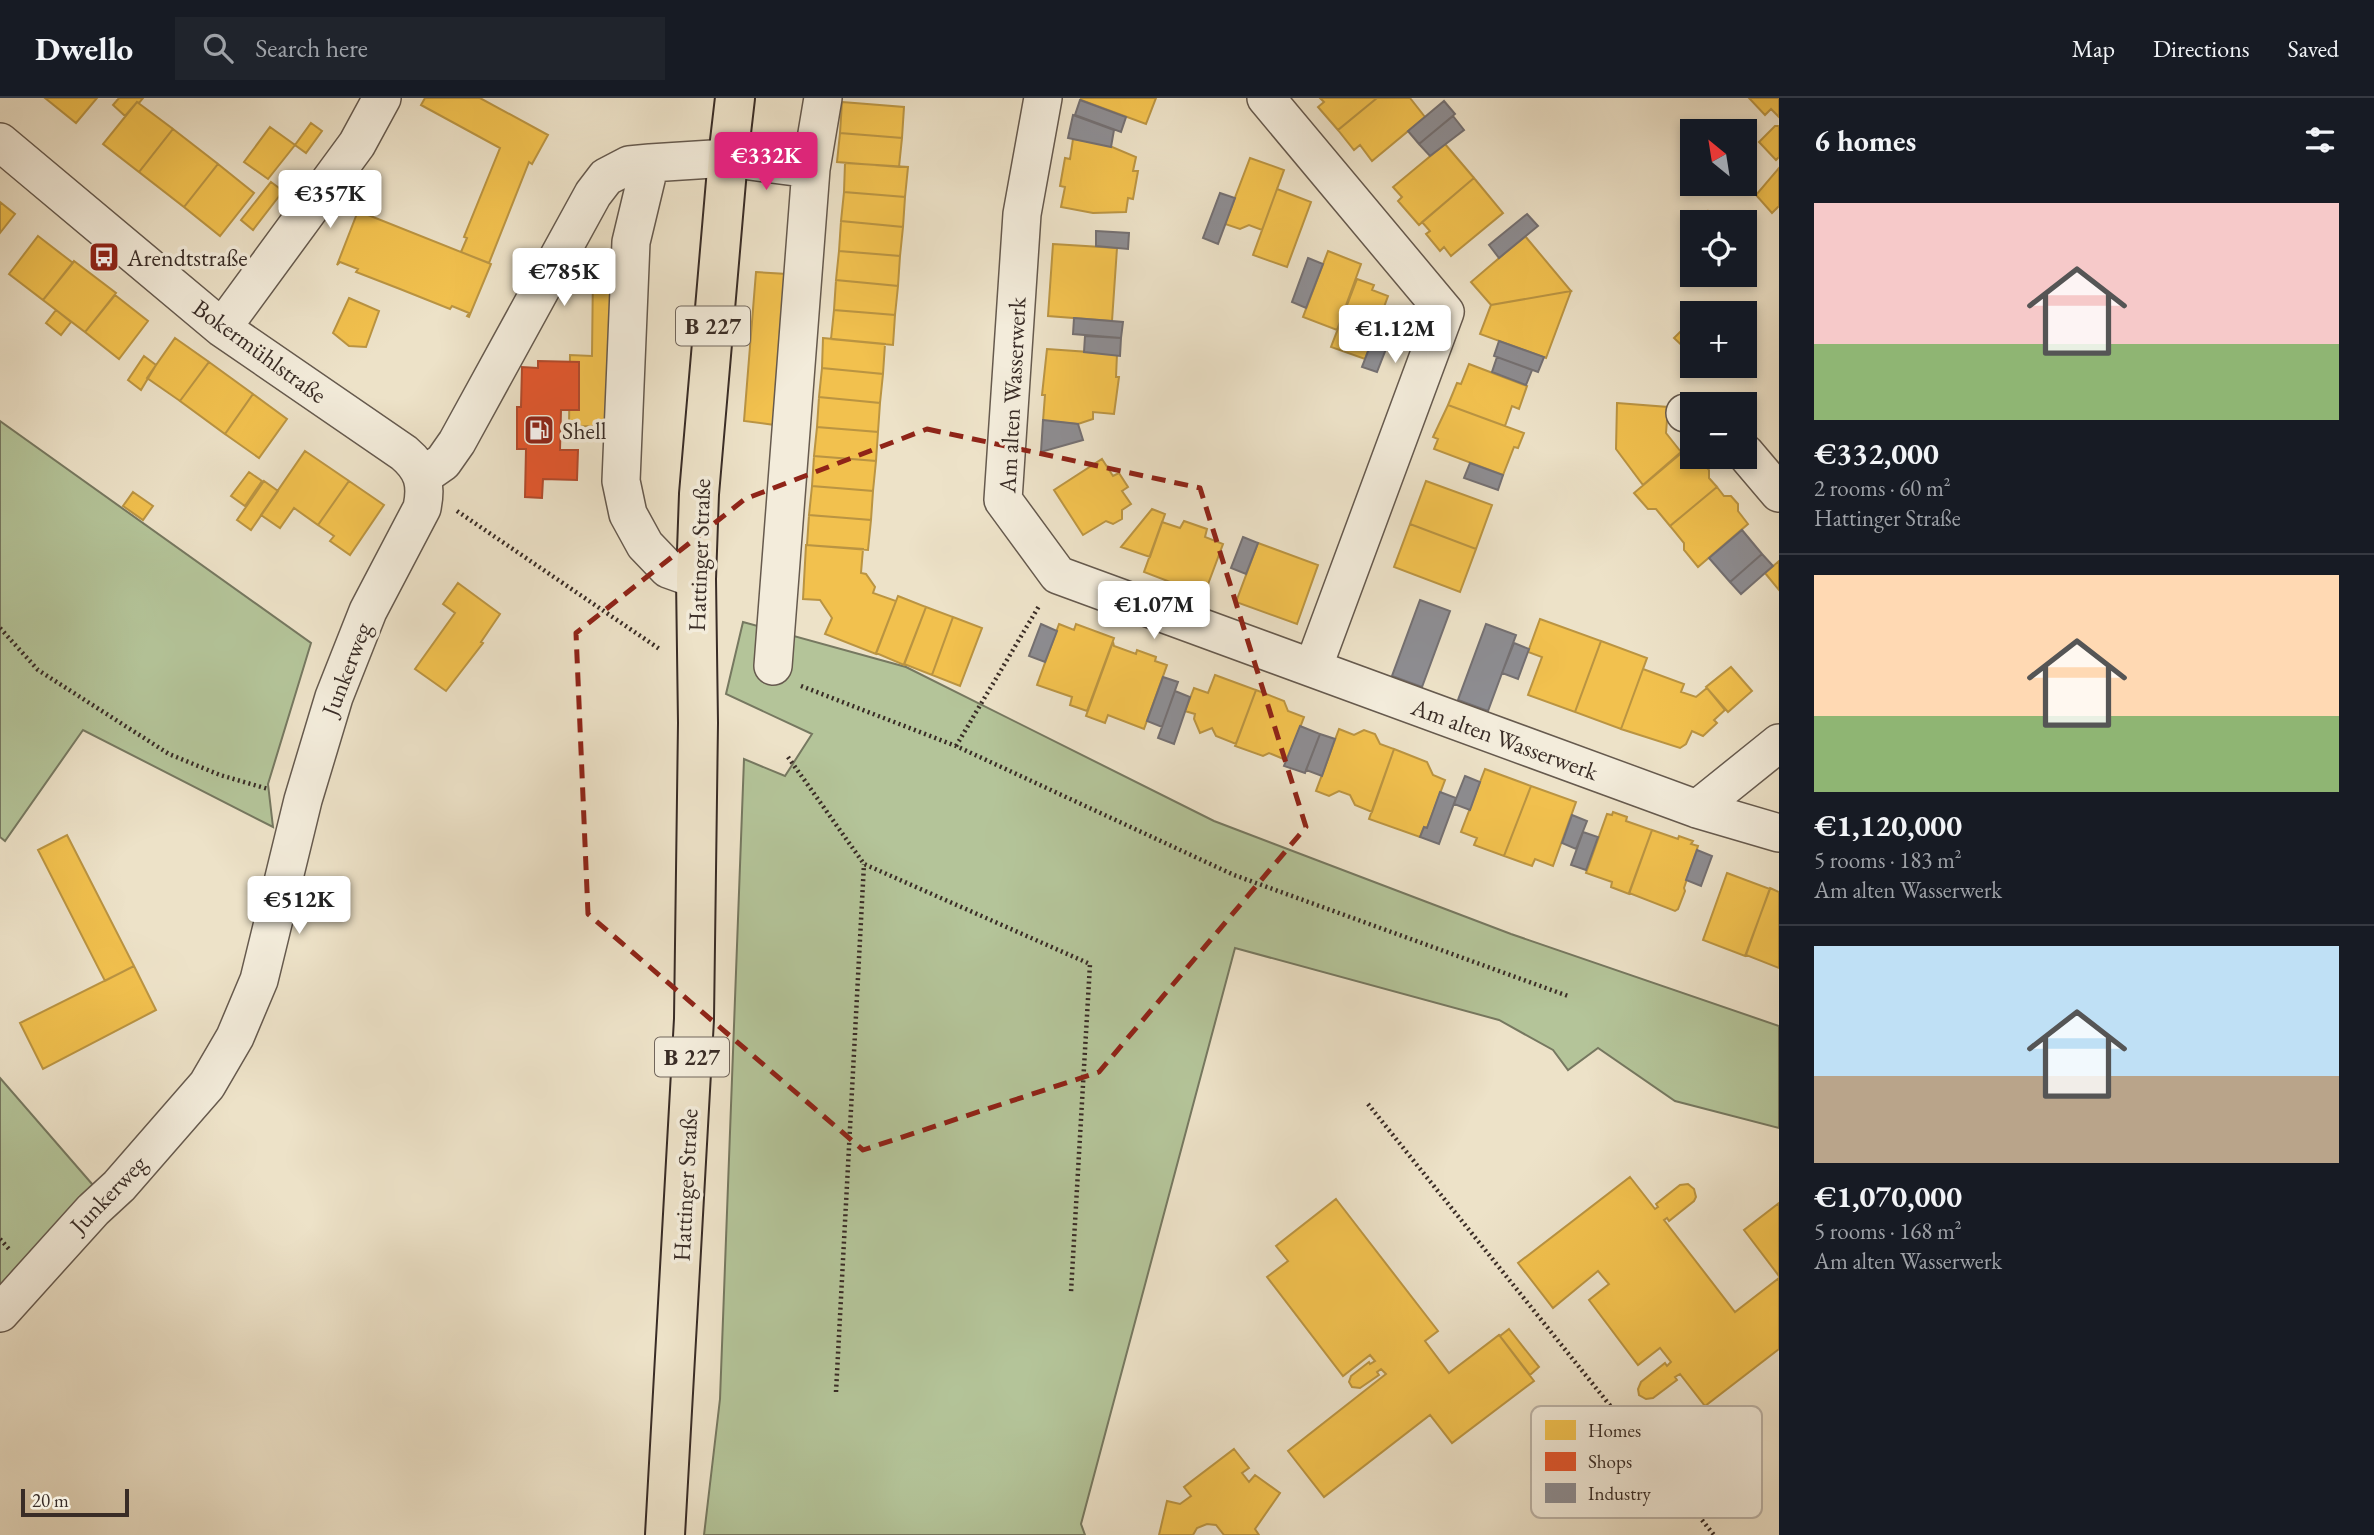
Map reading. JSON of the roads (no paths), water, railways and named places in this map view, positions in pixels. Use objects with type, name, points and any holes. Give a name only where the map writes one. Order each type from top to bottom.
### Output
[{"type":"main road","name":"B 227","points":[[728,158],[735,98]]},
{"type":"main road","name":"Hattinger Straße","points":[[665,1535],[694,1019],[698,723],[696,579],[699,494],[728,158]]},
{"type":"street","points":[[222,328],[357,144],[382,98]]},
{"type":"street","points":[[773,666],[811,169],[823,98]]},
{"type":"street","name":"Am alten Wasserwerk","points":[[1043,98],[1021,214],[1003,500],[1058,575],[1698,810],[1779,832]]},
{"type":"street","points":[[1266,98],[1445,312],[1313,668]]},
{"type":"street","name":"Bokermühlstraße","points":[[0,142],[222,328],[404,453],[416,463],[423,476]]},
{"type":"street","points":[[423,476],[443,462],[457,442],[593,194],[606,177],[629,166],[728,158],[811,169]]},
{"type":"street","points":[[650,163],[631,242],[621,481],[628,514],[645,545],[668,569],[696,579]]},
{"type":"street","points":[[1757,467],[1779,493]]},
{"type":"street","name":"Junkerweg","points":[[0,1313],[32,1275],[119,1186],[207,1085],[235,1037],[259,980],[303,800],[334,697],[368,611],[422,509],[425,494],[423,476]]},
{"type":"street","points":[[1698,810],[1779,743]]},
{"type":"place","name":"Arendtstraße","points":[[104,257]]},
{"type":"place","name":"Shell","points":[[539,430]]}]
